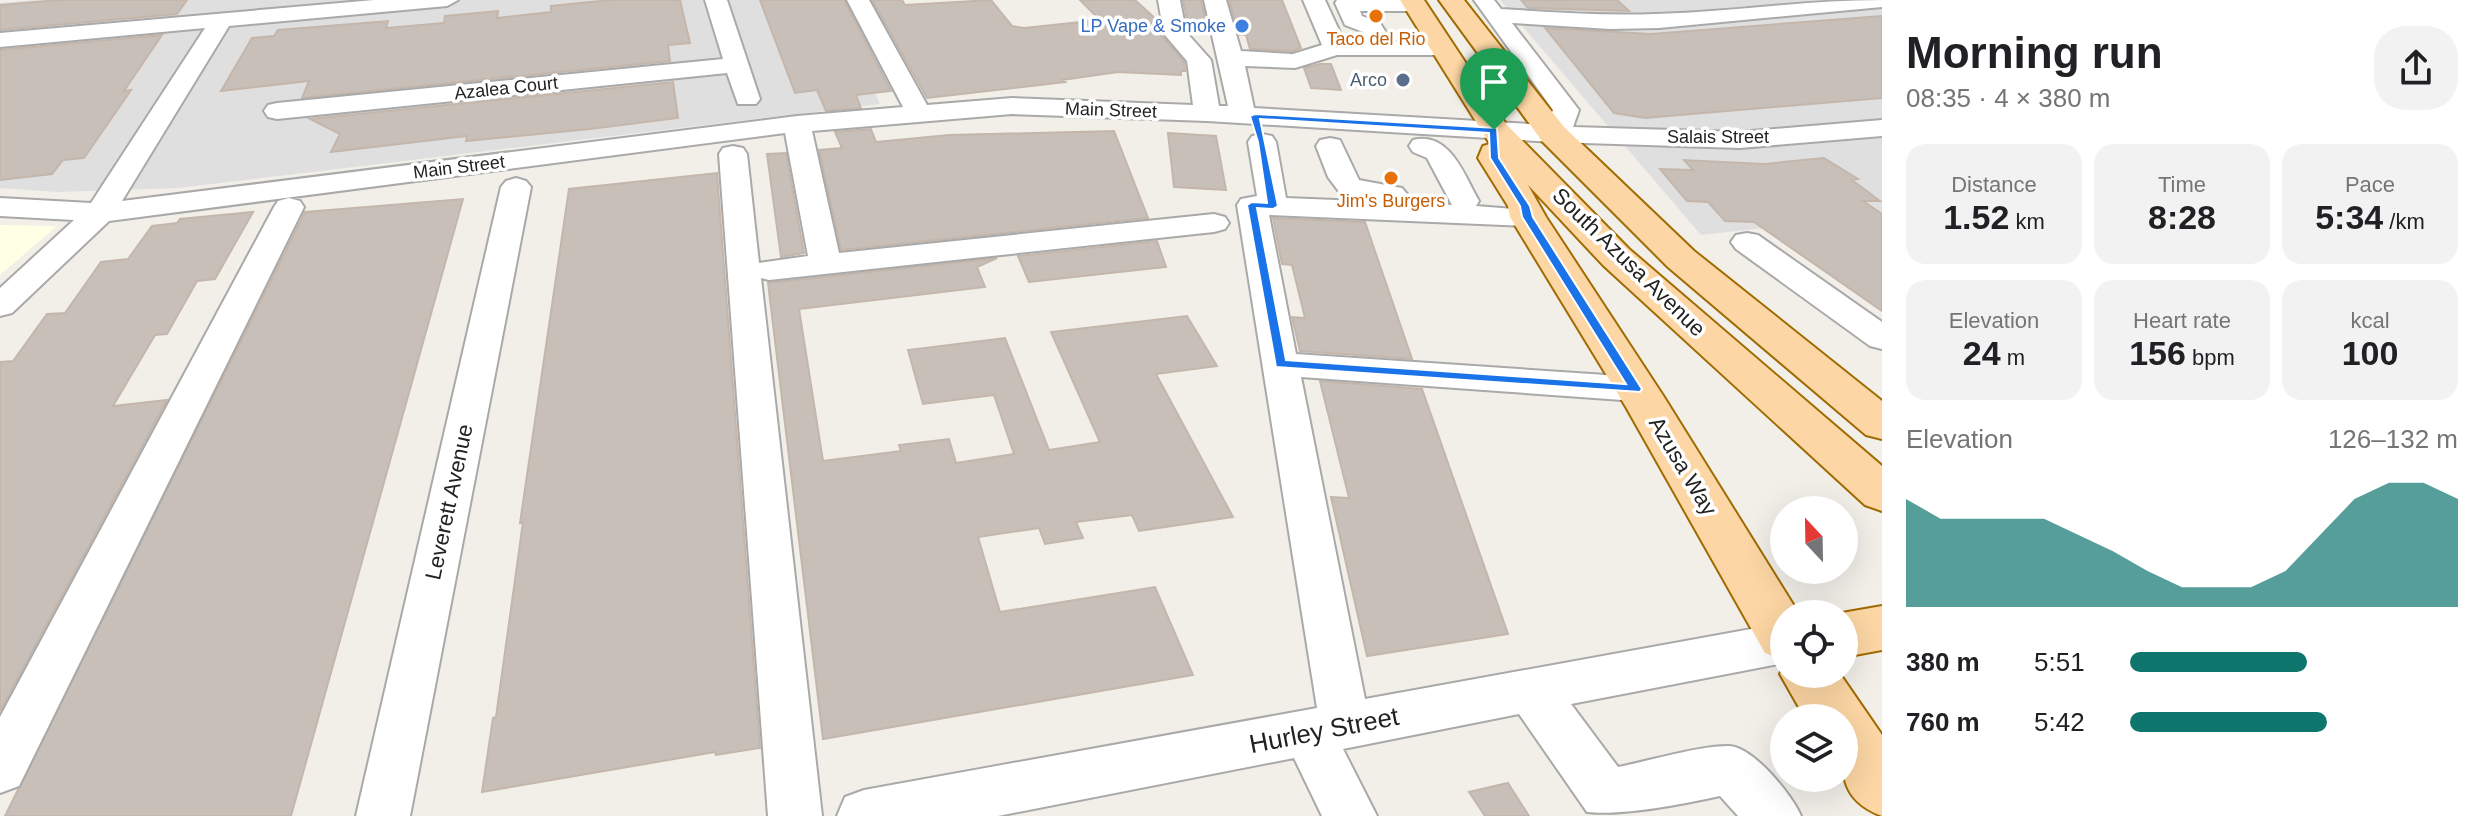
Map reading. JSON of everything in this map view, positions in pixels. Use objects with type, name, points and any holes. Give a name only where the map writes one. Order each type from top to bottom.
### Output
[{"type":"main road","name":"South Azusa Avenue","points":[[1451,0],[1553,134],[1681,259],[1882,424]]},
{"type":"main road","name":"South Azusa Avenue","points":[[1414,3],[1494,130],[1616,257],[1882,493]]},
{"type":"main road","name":"Azusa Way","points":[[1494,130],[1494,158],[1770,614]]},
{"type":"main road","points":[[1858,632],[1882,628]]},
{"type":"main road","points":[[1858,750],[1882,787]]},
{"type":"street","points":[[0,40],[447,0]]},
{"type":"street","points":[[716,0],[747,99]]},
{"type":"street","points":[[858,0],[919,114]]},
{"type":"street","points":[[1169,0],[1175,34],[1199,60],[1207,113]]},
{"type":"street","points":[[1215,0],[1231,58],[1260,129],[1273,206]]},
{"type":"street","points":[[1335,48],[1314,1],[1414,3]]},
{"type":"street","points":[[1489,7],[1610,22],[1659,21],[1882,1]]},
{"type":"street","points":[[1353,2],[1353,20],[1378,38]]},
{"type":"street","points":[[1489,7],[1566,110],[1565,119],[1553,134]]},
{"type":"street","points":[[0,306],[100,213],[222,20]]},
{"type":"street","points":[[1231,58],[1295,61],[1378,38],[1444,50]]},
{"type":"street","points":[[1295,61],[1312,120]]},
{"type":"street","name":"Azalea Court","points":[[277,111],[735,65]]},
{"type":"street","name":"Main Street","points":[[0,207],[100,213],[797,124],[1012,106],[1207,113],[1260,129],[1312,120],[1417,136],[1494,130],[1553,134]]},
{"type":"street","points":[[797,124],[825,264]]},
{"type":"street","name":"Salais Street","points":[[1553,134],[1740,140],[1882,128]]},
{"type":"street","points":[[1260,129],[1330,146],[1408,150],[1417,136],[1438,153],[1464,201]]},
{"type":"street","points":[[1330,146],[1342,177],[1350,187],[1526,212]]},
{"type":"street","points":[[733,154],[795,816]]},
{"type":"street","name":"Leverett Avenue","points":[[383,816],[516,187]]},
{"type":"street","points":[[1336,814],[1281,364],[1252,205],[1526,212]]},
{"type":"street","points":[[0,769],[289,207]]},
{"type":"street","points":[[769,270],[1214,223]]},
{"type":"street","points":[[1747,242],[1882,338]]},
{"type":"street","points":[[1281,364],[1636,389]]},
{"type":"street","name":"Hurley Street","points":[[864,816],[986,805],[1326,730],[1770,646]]},
{"type":"street","points":[[1532,692],[1606,794],[1730,770],[1774,816]]},
{"type":"shaded area","points":[[36,0],[834,0],[880,104],[179,188],[57,192],[0,188],[0,3]]},
{"type":"shaded area","points":[[1500,0],[1882,0],[1882,215],[1701,235]]},
{"type":"shaded area","points":[[0,225],[57,226],[0,275]]},
{"type":"building","points":[[60,0],[187,0],[177,14],[0,30],[0,5]]},
{"type":"building","points":[[610,0],[680,0],[690,43],[668,45],[670,61],[302,98],[309,81],[221,91],[252,38],[274,36],[278,30],[388,21],[386,28],[444,23],[445,16],[498,11],[497,18],[551,12],[551,6]]},
{"type":"building","points":[[760,0],[844,0],[891,91],[856,95],[861,108],[826,111],[817,90],[795,93]]},
{"type":"building","points":[[872,0],[902,0],[905,5],[991,0],[1012,26],[1024,28],[1100,20],[1080,0],[1135,0],[1159,22],[1162,36],[1184,62],[1185,71],[1181,71],[1181,75],[1118,72],[1062,80],[1065,82],[927,98]]},
{"type":"building","points":[[1183,0],[1201,0],[1208,30],[1189,30]]},
{"type":"building","points":[[1229,0],[1282,0],[1301,48],[1293,51],[1250,49],[1246,35],[1239,35]]},
{"type":"building","points":[[1521,0],[1617,0],[1629,11],[1528,8]]},
{"type":"building","points":[[1882,16],[1882,98],[1645,118],[1614,113],[1545,28],[1651,34]]},
{"type":"building","points":[[162,35],[124,91],[131,90],[84,158],[63,160],[52,174],[0,180],[0,50]]},
{"type":"building","points":[[1331,64],[1341,90],[1311,88],[1304,68]]},
{"type":"building","points":[[673,82],[678,118],[590,129],[466,141],[467,136],[331,152],[340,134],[310,119]]},
{"type":"building","points":[[871,129],[876,142],[949,135],[1114,131],[1148,218],[841,250],[819,150],[842,148],[835,132]]},
{"type":"building","points":[[1168,133],[1216,136],[1226,190],[1174,187]]},
{"type":"building","points":[[786,153],[804,253],[781,257],[767,154]]},
{"type":"building","points":[[1824,158],[1858,179],[1852,180],[1880,201],[1863,201],[1882,214],[1882,311],[1754,222],[1725,221],[1708,202],[1687,201],[1660,169],[1693,170],[1684,160],[1764,164]]},
{"type":"building","points":[[717,173],[760,748],[716,755],[715,752],[482,792],[493,718],[496,717],[523,522],[520,523],[569,189]]},
{"type":"building","points":[[463,199],[291,816],[5,816],[305,212]]},
{"type":"building","points":[[253,212],[215,279],[197,281],[167,334],[155,335],[113,406],[167,400],[0,711],[0,362],[13,361],[47,314],[65,313],[101,262],[128,259],[152,226],[177,223],[180,219]]},
{"type":"building","points":[[1273,218],[1365,222],[1412,359],[1300,351],[1292,317],[1305,318],[1292,265],[1282,264]]},
{"type":"building","points":[[1157,241],[1166,267],[1029,282],[1018,256]]},
{"type":"building","points":[[997,258],[977,267],[985,287],[799,309],[823,461],[901,451],[899,445],[949,439],[956,463],[1014,454],[994,395],[923,404],[908,350],[1005,338],[1049,450],[1100,442],[1051,332],[1187,316],[1217,366],[1156,374],[1233,517],[1139,531],[1132,515],[1076,522],[1083,538],[1045,544],[1039,528],[978,537],[1000,612],[1155,587],[1193,675],[823,739],[768,283]]},
{"type":"building","points":[[1320,381],[1422,389],[1508,634],[1367,656],[1331,497],[1349,498]]},
{"type":"building","points":[[1508,783],[1529,816],[1485,816],[1469,792]]},
{"type":"place","name":"Taco del Rio","points":[[1376,16]]},
{"type":"place","name":"LP Vape & Smoke","points":[[1242,26]]},
{"type":"place","name":"Arco","points":[[1403,80]]},
{"type":"place","name":"Jim's Burgers","points":[[1391,178]]},
{"type":"route","points":[[1255,116],[1494,130],[1494,158],[1636,389],[1281,364],[1252,205],[1273,206],[1255,116]]}]
